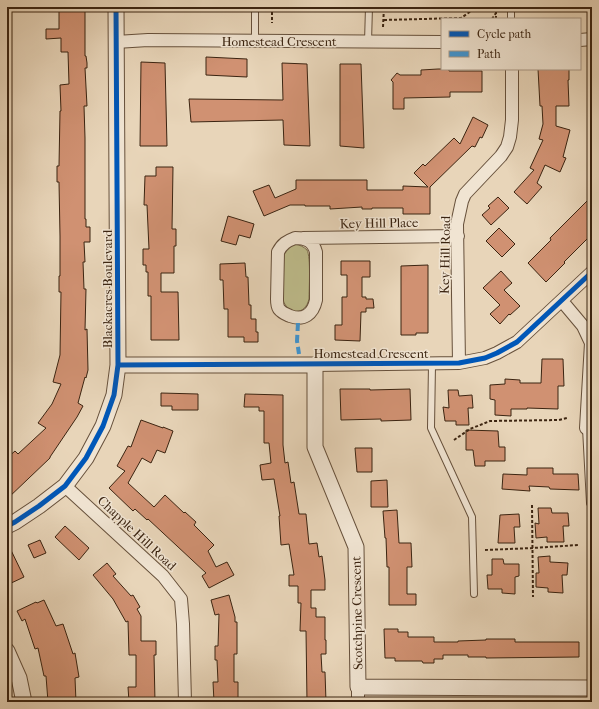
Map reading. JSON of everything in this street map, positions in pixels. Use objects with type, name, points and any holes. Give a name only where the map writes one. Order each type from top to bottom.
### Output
[{"type":"street","name":"Blackacres Boulevard","points":[[7,526],[39,506],[65,486],[86,458],[103,426],[114,395],[118,365],[116,7]]},
{"type":"street","points":[[581,40],[592,39]]},
{"type":"street","name":"Homestead Crescent","points":[[116,42],[148,40],[441,42]]},
{"type":"street","name":"Key Hill Road","points":[[459,363],[457,224],[465,194],[501,156],[507,147],[512,120],[512,70]]},
{"type":"street","name":"Key Hill Place","points":[[301,238],[312,243],[315,247],[316,300],[312,311],[308,315],[299,318],[284,313],[280,310],[278,305],[277,258],[278,252],[284,243],[295,238],[458,236]]},
{"type":"street","name":"Homestead Crescent","points":[[118,365],[432,364],[459,363],[485,358],[497,354],[517,342],[592,272]]},
{"type":"street","points":[[562,301],[583,326],[591,343],[590,384],[586,428]]},
{"type":"street","name":"Scotchpine Crescent","points":[[315,365],[315,447],[356,547],[358,702]]},
{"type":"street","name":"Chapple Hill Road","points":[[65,486],[163,576],[181,599],[185,702]]},
{"type":"street","points":[[7,651],[18,678],[24,702]]},
{"type":"street","points":[[358,687],[592,688]]},
{"type":"lane","points":[[255,7],[255,41]]},
{"type":"lane","points":[[368,42],[369,7]]},
{"type":"lane","points":[[511,7],[511,18]]},
{"type":"lane","points":[[432,364],[431,428],[472,517],[474,594]]},
{"type":"lane","points":[[586,428],[590,504]]},
{"type":"path","points":[[272,7],[272,23]]},
{"type":"path","points":[[383,27],[384,7]]},
{"type":"path","points":[[461,18],[477,7]]},
{"type":"path","points":[[496,7],[496,18]]},
{"type":"path","points":[[493,18],[496,12]]},
{"type":"path","points":[[384,20],[441,19]]},
{"type":"path","points":[[454,440],[470,429],[490,421],[559,420],[567,418]]},
{"type":"path","points":[[532,505],[533,597]]},
{"type":"path","points":[[484,550],[578,545]]},
{"type":"shaded area","points":[[295,244],[302,246],[307,250],[309,266],[309,299],[304,308],[296,312],[289,309],[283,300],[283,255],[288,248]]},
{"type":"building","points":[[59,7],[85,7],[85,56],[87,68],[85,68],[87,106],[84,106],[85,219],[86,227],[90,227],[90,242],[84,242],[85,262],[83,262],[84,289],[86,289],[85,330],[87,329],[88,370],[78,403],[83,406],[77,417],[50,458],[7,499],[7,458],[15,451],[18,454],[46,428],[38,423],[52,404],[61,384],[53,382],[60,355],[61,292],[59,292],[60,236],[59,182],[57,182],[57,166],[59,166],[61,111],[60,85],[69,84],[68,52],[61,52],[61,38],[46,39],[46,29],[59,29]]},
{"type":"building","points":[[206,57],[247,59],[247,77],[206,75]]},
{"type":"building","points":[[141,62],[165,63],[167,146],[140,146]]},
{"type":"building","points":[[282,63],[307,64],[310,146],[284,145],[283,120],[191,122],[189,99],[283,100]]},
{"type":"building","points":[[340,64],[361,64],[364,148],[340,146]]},
{"type":"building","points":[[441,69],[449,71],[482,71],[482,92],[450,92],[450,97],[404,98],[404,109],[393,109],[393,82],[391,80],[397,73],[400,75],[421,75],[421,70]]},
{"type":"building","points":[[538,70],[569,70],[569,106],[556,106],[556,126],[570,130],[563,157],[566,158],[560,172],[545,165],[537,183],[542,187],[527,204],[514,192],[534,170],[530,168],[543,140],[539,139],[543,124],[542,106],[540,106]]},
{"type":"building","points":[[473,117],[488,125],[482,138],[480,137],[475,147],[472,146],[430,187],[430,214],[403,214],[403,208],[362,209],[362,207],[330,209],[330,206],[290,205],[264,216],[253,191],[269,185],[275,198],[296,189],[296,180],[367,180],[367,190],[403,190],[403,186],[428,187],[414,173],[423,164],[425,166],[454,138],[460,144]]},
{"type":"building","points":[[156,167],[173,167],[172,229],[176,229],[176,246],[174,246],[174,273],[161,273],[161,292],[178,292],[179,340],[151,340],[151,296],[148,296],[148,272],[146,272],[146,265],[143,265],[143,249],[149,249],[147,205],[144,205],[145,176],[156,176]]},
{"type":"building","points":[[592,196],[592,234],[546,282],[528,263],[551,240],[550,238]]},
{"type":"building","points":[[498,197],[509,208],[491,225],[482,215],[490,208],[488,206]]},
{"type":"building","points":[[228,216],[254,224],[250,238],[239,235],[236,245],[221,241]]},
{"type":"building","points":[[499,228],[515,244],[502,257],[486,241]]},
{"type":"building","points":[[341,261],[370,261],[370,277],[362,277],[362,297],[366,297],[366,299],[373,299],[374,308],[366,308],[366,312],[361,312],[360,341],[335,340],[335,325],[342,325],[342,297],[347,297],[347,275],[341,275]]},
{"type":"building","points":[[245,263],[246,277],[248,277],[249,305],[251,305],[251,319],[256,319],[258,342],[244,342],[244,337],[228,337],[228,309],[224,309],[223,280],[220,280],[220,264]]},
{"type":"building","points":[[428,265],[428,333],[401,335],[401,266]]},
{"type":"building","points":[[501,271],[512,283],[504,290],[520,306],[510,315],[509,314],[500,324],[490,314],[500,305],[483,288]]},
{"type":"building","points":[[542,359],[563,359],[564,386],[558,386],[558,409],[511,409],[511,416],[495,415],[495,400],[490,399],[490,385],[505,384],[505,379],[520,380],[520,383],[541,383]]},
{"type":"building","points":[[340,389],[410,389],[411,420],[341,420]]},
{"type":"building","points":[[448,390],[458,390],[459,396],[472,395],[473,408],[468,408],[469,425],[456,425],[456,421],[445,421],[443,407],[449,408]]},
{"type":"building","points":[[161,393],[198,394],[198,410],[172,410],[172,406],[161,406]]},
{"type":"building","points":[[245,394],[283,395],[283,445],[285,463],[288,462],[291,483],[294,482],[299,514],[306,514],[309,544],[317,543],[319,557],[322,556],[325,590],[311,590],[311,608],[316,608],[316,617],[325,617],[326,654],[321,654],[322,672],[325,672],[326,702],[307,702],[306,631],[300,631],[301,603],[298,603],[298,586],[289,586],[289,575],[294,575],[289,544],[281,545],[280,516],[274,479],[262,480],[260,465],[271,463],[269,443],[264,443],[264,411],[259,411],[259,407],[244,407]]},
{"type":"building","points":[[141,420],[173,431],[165,453],[157,450],[151,463],[142,458],[128,483],[154,507],[165,495],[196,522],[194,525],[214,545],[208,551],[216,567],[227,562],[234,575],[209,588],[202,576],[206,573],[148,519],[147,520],[135,509],[133,511],[109,488],[125,471],[117,466],[128,446],[131,447]]},
{"type":"building","points":[[466,430],[498,431],[499,447],[505,447],[505,461],[485,461],[485,466],[475,466],[473,450],[466,450]]},
{"type":"building","points":[[355,448],[372,448],[372,472],[357,472]]},
{"type":"building","points":[[527,468],[553,468],[553,474],[578,474],[579,490],[550,489],[549,487],[529,486],[530,491],[502,489],[503,474],[527,475]]},
{"type":"building","points":[[387,480],[388,507],[371,507],[371,481]]},
{"type":"building","points":[[538,508],[551,508],[552,513],[568,513],[569,526],[563,526],[564,542],[547,542],[547,537],[536,538],[535,523],[539,524]]},
{"type":"building","points":[[397,510],[399,543],[411,543],[412,567],[407,567],[407,594],[416,594],[416,605],[389,605],[389,567],[387,567],[383,511]]},
{"type":"building","points":[[519,514],[520,527],[514,527],[515,543],[498,543],[500,515]]},
{"type":"building","points":[[65,526],[89,548],[79,560],[55,537]]},
{"type":"building","points":[[40,540],[46,553],[34,558],[28,545]]},
{"type":"building","points":[[7,542],[24,577],[7,585]]},
{"type":"building","points":[[550,556],[550,562],[568,563],[567,575],[562,575],[563,593],[548,592],[548,588],[536,587],[536,573],[539,573],[538,557]]},
{"type":"building","points":[[492,559],[503,559],[504,564],[519,564],[519,576],[515,577],[515,594],[502,593],[502,589],[488,589],[487,575],[492,575]]},
{"type":"building","points":[[107,563],[116,574],[113,576],[131,596],[133,595],[140,607],[137,609],[141,616],[141,641],[156,641],[156,655],[154,655],[155,702],[129,702],[128,687],[136,687],[136,655],[129,655],[128,621],[126,622],[113,599],[93,575]]},
{"type":"building","points":[[229,595],[235,622],[237,622],[237,654],[234,654],[234,682],[238,682],[238,702],[214,702],[213,682],[218,682],[215,646],[218,646],[219,614],[215,615],[211,600]]},
{"type":"building","points":[[44,600],[56,626],[63,624],[73,654],[75,653],[79,677],[75,678],[76,702],[48,702],[46,676],[44,676],[38,648],[35,649],[25,619],[22,621],[17,611]]},
{"type":"building","points":[[384,629],[398,629],[398,632],[408,632],[408,637],[434,637],[434,642],[515,639],[515,642],[579,642],[579,657],[486,658],[468,657],[468,655],[443,655],[443,659],[434,659],[434,663],[423,663],[422,661],[395,661],[395,658],[385,658]]},
{"type":"marked path","points":[[298,323],[297,341],[299,354]]},
{"type":"cycle path","points":[[7,526],[39,506],[65,486],[86,458],[103,426],[114,395],[118,365],[116,7]]},
{"type":"cycle path","points":[[118,365],[459,363],[485,358],[517,342],[592,272]]}]
